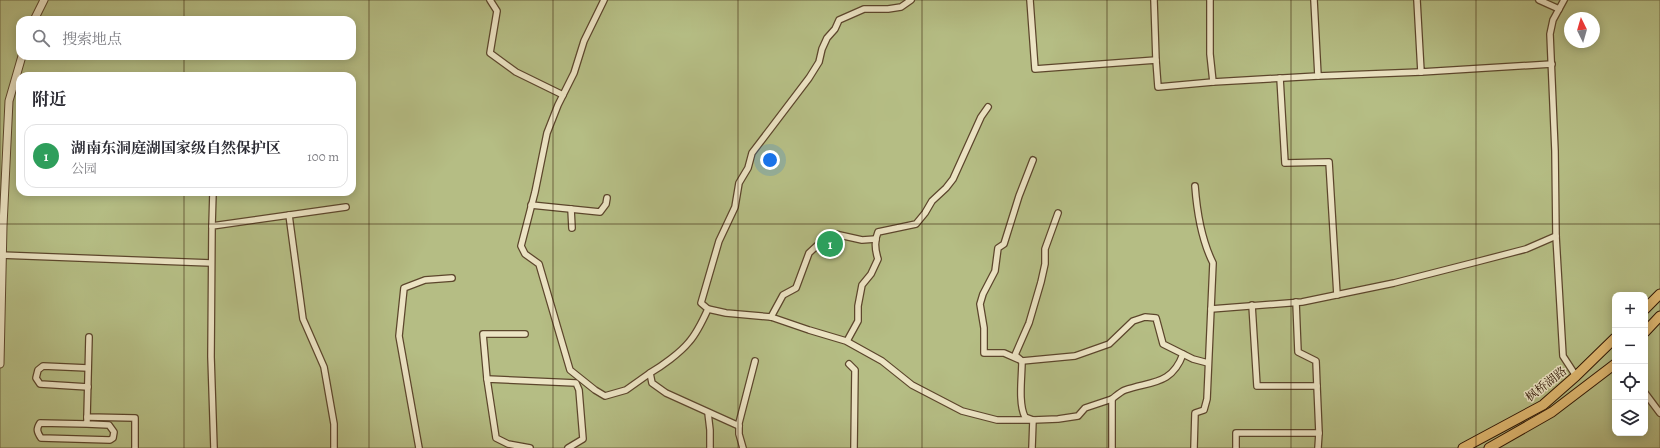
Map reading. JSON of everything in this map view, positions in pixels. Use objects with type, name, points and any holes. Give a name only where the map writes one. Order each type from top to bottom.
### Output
[{"type":"main road","points":[[1648,306],[1660,294]]},
{"type":"main road","points":[[1648,329],[1660,316]]},
{"type":"main road","name":"枫桥湖路","points":[[1463,448],[1543,405],[1576,376],[1612,341]]},
{"type":"main road","name":"枫桥湖路","points":[[1489,448],[1552,412],[1612,366]]},
{"type":"street","points":[[36,16],[44,0]]},
{"type":"street","points":[[490,0],[497,11],[490,53],[516,72],[563,95]]},
{"type":"street","points":[[604,0],[584,41],[574,73],[547,134],[521,246],[525,254],[539,264],[570,370],[605,396],[626,390],[660,367],[689,343],[708,309]]},
{"type":"street","points":[[911,0],[901,7],[888,9],[864,9],[839,20],[835,29],[827,38],[822,49],[819,62],[752,153],[748,168],[739,183],[735,207],[719,241],[701,303],[708,309],[726,313],[771,316],[809,330],[846,341],[882,361],[912,385],[962,411],[997,420],[1058,419],[1078,416],[1085,408],[1112,398],[1124,390],[1158,382],[1171,374],[1179,364],[1183,354]]},
{"type":"street","points":[[1030,0],[1035,69],[1156,60]]},
{"type":"street","points":[[1154,0],[1158,87],[1280,78],[1421,72],[1552,64]]},
{"type":"street","points":[[1210,0],[1210,54],[1213,82]]},
{"type":"street","points":[[1314,0],[1318,76]]},
{"type":"street","points":[[1417,0],[1421,72]]},
{"type":"street","points":[[1539,0],[1559,9]]},
{"type":"street","points":[[1564,0],[1553,20],[1550,34],[1555,151],[1556,236],[1563,356],[1576,376]]},
{"type":"street","points":[[17,72],[21,60]]},
{"type":"street","points":[[0,364],[1,255],[9,101],[16,77]]},
{"type":"street","points":[[1280,78],[1285,164],[1329,162],[1337,295]]},
{"type":"street","points":[[846,341],[858,321],[858,306],[862,285],[871,274],[878,260],[875,250],[878,232],[916,224],[932,201],[953,179],[981,117],[988,107]]},
{"type":"street","points":[[1033,160],[1019,196],[1004,244],[998,248],[995,272],[983,294],[980,304],[984,328],[984,354],[1004,354],[1022,361],[1075,356],[1109,344],[1133,321],[1144,317],[1156,318],[1163,344],[1193,359],[1208,363]]},
{"type":"street","points":[[1194,448],[1195,413],[1204,410],[1208,399],[1212,263],[1206,250],[1199,221],[1195,186]]},
{"type":"street","points":[[213,196],[211,357],[214,448]]},
{"type":"street","points":[[531,205],[600,212],[606,204],[607,198]]},
{"type":"street","points":[[212,226],[346,207]]},
{"type":"street","points":[[571,209],[572,228]]},
{"type":"street","points":[[1022,361],[1015,355],[1028,323],[1041,282],[1045,264],[1045,250],[1058,213]]},
{"type":"street","points":[[289,215],[303,319],[324,366],[334,424],[334,448]]},
{"type":"street","points":[[771,316],[783,295],[796,288],[809,253],[822,240],[835,234],[862,240],[876,239]]},
{"type":"street","points":[[1211,309],[1296,302],[1337,295],[1526,249],[1556,236]]},
{"type":"street","points":[[1,255],[212,263]]},
{"type":"street","points":[[419,448],[400,336],[404,288],[425,280],[452,278]]},
{"type":"street","points":[[1296,302],[1298,352],[1316,362],[1319,433],[1318,448]]},
{"type":"street","points":[[1252,305],[1257,386],[1317,386]]},
{"type":"street","points":[[525,334],[482,334],[496,438],[508,444],[530,448]]},
{"type":"street","points":[[87,424],[89,337]]},
{"type":"street","points":[[743,448],[739,434],[739,426],[755,361]]},
{"type":"street","points":[[1022,361],[1022,413],[1024,417],[1032,420]]},
{"type":"street","points":[[849,364],[855,370],[854,448]]},
{"type":"street","points":[[88,368],[43,366],[38,370],[36,378],[40,384],[88,387]]},
{"type":"street","points":[[650,373],[652,383],[666,393],[739,426]]},
{"type":"street","points":[[487,379],[576,383],[579,390],[583,440],[568,448]]},
{"type":"street","points":[[1648,397],[1660,413]]},
{"type":"street","points":[[1112,398],[1112,448]]},
{"type":"street","points":[[708,413],[710,448]]},
{"type":"street","points":[[87,417],[135,418],[135,448]]},
{"type":"street","points":[[1032,420],[1032,448]]},
{"type":"street","points":[[40,423],[87,424],[110,425],[114,432],[113,438],[110,440],[41,438],[37,432],[37,426],[40,423]]},
{"type":"street","points":[[1236,448],[1236,433],[1319,433]]},
{"type":"green space","points":[[0,0],[1660,0],[1660,448],[0,448]]},
{"type":"place","name":"湖南东洞庭湖国家级自然保护区","points":[[830,244]]}]
